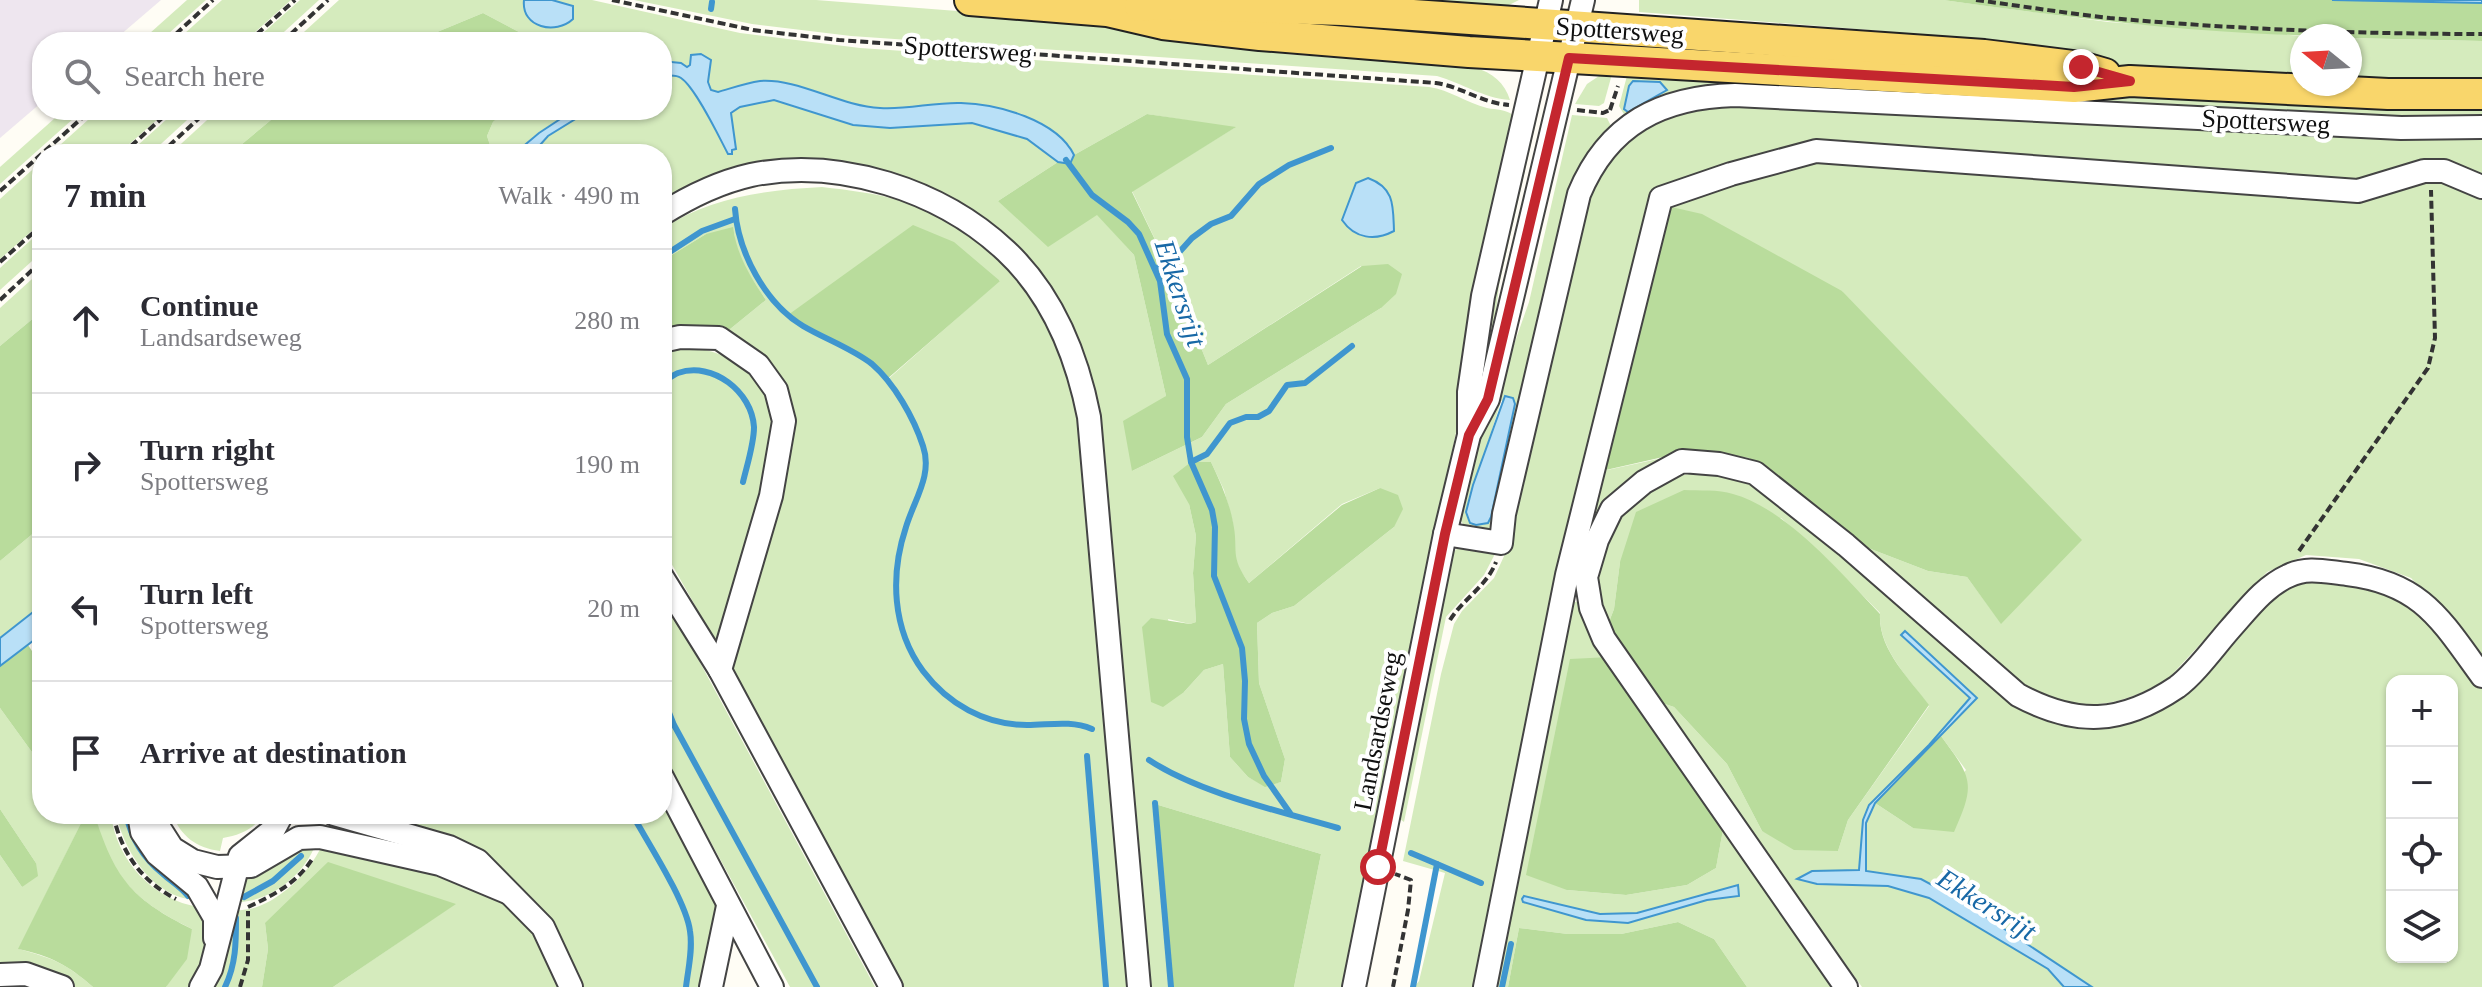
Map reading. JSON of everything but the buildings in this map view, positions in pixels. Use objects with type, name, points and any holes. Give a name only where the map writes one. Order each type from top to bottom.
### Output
[{"type":"main road","name":"Spottersweg","points":[[970,0],[1107,11],[1163,24],[1260,35],[1569,58],[2074,87],[2130,81],[2388,94],[2482,94]]},
{"type":"main road","name":"Spottersweg","points":[[1107,11],[1158,4],[1580,13],[1984,55],[2081,67],[2130,81]]},
{"type":"street","name":"Landsardseweg","points":[[1354,987],[1445,534],[1469,435],[1469,392],[1483,296],[1548,12]]},
{"type":"street","name":"Landsardseweg","points":[[1469,435],[1488,399],[1580,13]]},
{"type":"street","name":"Spottersweg","points":[[1501,543],[1504,514],[1574,209],[1602,153],[1651,112],[1674,102],[1704,96],[1735,95],[2401,128],[2482,127]]},
{"type":"street","points":[[1485,987],[1661,198],[1731,174],[1816,151],[2358,191],[2430,171],[2444,171],[2482,187]]},
{"type":"street","points":[[672,209],[717,186],[753,175],[808,171],[889,183],[937,203],[970,223],[1006,251],[1032,280],[1052,310],[1083,382],[1089,417],[1139,987]]},
{"type":"street","points":[[672,339],[719,338],[758,365],[776,390],[784,421],[771,496],[720,670]]},
{"type":"street","points":[[1576,576],[1612,509],[1644,482],[1682,461],[1719,464],[1755,473],[1846,545],[2018,695],[2045,709],[2103,719],[2132,710],[2178,686],[2264,591],[2289,575],[2308,569],[2372,577],[2403,588],[2438,616],[2482,676]]},
{"type":"street","points":[[1445,534],[1501,543]]},
{"type":"street","points":[[1576,576],[1604,639],[1846,987]]},
{"type":"street","points":[[672,593],[720,670],[891,987]]},
{"type":"street","points":[[672,797],[772,987]]},
{"type":"street","points":[[141,824],[142,832],[157,854],[197,887],[215,918],[215,955]]},
{"type":"street","points":[[158,824],[172,848],[193,861],[217,867],[237,868],[260,863],[289,842],[320,837],[440,864],[507,892]]},
{"type":"street","points":[[201,987],[211,969],[240,856],[268,834],[275,824]]},
{"type":"street","points":[[369,824],[449,847],[478,861],[543,927],[571,987]]},
{"type":"street","points":[[711,987],[728,906]]},
{"type":"street","points":[[0,975],[26,974],[62,987]]},
{"type":"path","points":[[178,32],[213,0]]},
{"type":"path","points":[[259,32],[295,0]]},
{"type":"path","points":[[293,32],[328,0]]},
{"type":"path","name":"Spottersweg","points":[[612,0],[753,30],[839,40],[1420,81],[1445,85],[1493,104],[1525,106]]},
{"type":"path","points":[[1976,0],[2190,25],[2384,34],[2482,34]]},
{"type":"path","points":[[1557,108],[1603,113],[1610,110]]},
{"type":"path","points":[[53,144],[80,120]]},
{"type":"path","points":[[133,144],[160,120]]},
{"type":"path","points":[[171,144],[197,120]]},
{"type":"path","points":[[0,191],[32,163]]},
{"type":"path","points":[[2289,575],[2300,548],[2428,368],[2435,338],[2430,171]]},
{"type":"path","points":[[0,262],[32,234]]},
{"type":"path","points":[[0,300],[32,270]]},
{"type":"path","points":[[1446,634],[1450,619],[1460,605],[1493,571],[1501,543]]},
{"type":"path","points":[[1378,867],[1411,880],[1393,987]]},
{"type":"path","points":[[240,987],[248,960],[248,907]]},
{"type":"shaded area","points":[[0,0],[161,0],[124,32],[32,32],[32,111],[0,138]]},
{"type":"green space","points":[[187,0],[206,0],[170,32],[151,32]]},
{"type":"green space","points":[[222,0],[291,0],[255,32],[186,32]]},
{"type":"green space","points":[[300,0],[319,0],[284,32],[264,32]]},
{"type":"green space","points":[[339,0],[524,0],[524,10],[539,26],[573,6],[552,0],[592,0],[740,33],[860,48],[1429,87],[1513,115],[1476,294],[1456,432],[1346,987],[1294,987],[1321,854],[1155,804],[1171,987],[1139,987],[1083,382],[1006,251],[889,183],[706,179],[672,195],[672,144],[541,144],[574,120],[672,120],[672,76],[681,78],[694,92],[729,154],[736,149],[731,113],[740,107],[774,100],[820,114],[890,128],[972,123],[1027,139],[1058,162],[998,201],[1097,214],[1134,255],[1166,396],[1132,471],[1202,437],[1226,404],[1381,308],[1361,266],[1208,365],[1171,273],[1132,191],[1234,128],[1147,114],[1074,155],[1069,145],[1040,122],[1004,110],[962,103],[882,109],[852,105],[762,81],[718,92],[711,90],[708,82],[711,60],[686,67],[672,62],[672,32],[519,32],[483,13],[437,32],[304,32]],"holes":[[[1211,462],[1224,490],[1233,523],[1235,563],[1249,583],[1342,504],[1380,488],[1394,527],[1294,606],[1272,613],[1257,623],[1259,683],[1285,759],[1281,782],[1265,786],[1248,777],[1230,757],[1223,664],[1204,670],[1184,692],[1168,619],[1190,624],[1196,622],[1193,573],[1196,536],[1189,504]]]},
{"type":"green space","points":[[634,0],[816,0],[1112,23],[1285,54],[1475,68],[1497,79],[1510,100],[1437,76],[851,36],[752,24]]},
{"type":"green space","points":[[1259,0],[1519,0],[1505,7]]},
{"type":"green space","points":[[1639,0],[1943,0],[2108,22],[2290,35],[2290,78],[2117,67],[1882,31],[1639,12]]},
{"type":"green space","points":[[1943,0],[2482,3],[2482,41],[2362,38],[2362,24],[2290,24],[2290,35],[2095,20]]},
{"type":"green space","points":[[483,13],[519,32],[437,32]]},
{"type":"green space","points":[[2362,38],[2482,41],[2482,83],[2362,81]]},
{"type":"green space","points":[[1628,72],[2482,107],[2482,119],[1735,87],[1625,116],[1619,106]],"holes":[[[1660,82],[1667,90],[1630,112],[1630,83]]]},
{"type":"green space","points":[[1602,74],[1612,74],[1604,103],[1599,106],[1575,104],[1587,84]]},
{"type":"green space","points":[[1715,103],[2482,136],[2482,662],[2449,618],[2411,578],[2359,559],[2306,555],[2267,572],[2168,679],[2150,688],[2116,701],[2083,705],[2065,703],[2029,691],[1749,458],[1863,546],[1928,571],[1967,577],[2001,623],[1842,291],[1598,472],[1676,455],[1582,553],[1477,987],[1414,987],[1419,981],[1445,873],[1403,861],[1441,674],[1454,624],[1462,611],[1494,578],[1505,554],[1591,186],[1621,144],[1663,115]]},
{"type":"green space","points":[[1531,112],[1538,113],[1499,285],[1490,367],[1474,399]]},
{"type":"green space","points":[[1147,114],[1236,127],[1132,192],[1171,273],[1208,365],[1362,266],[1388,264],[1402,274],[1396,294],[1381,308],[1226,404],[1202,437],[1132,471],[1123,421],[1166,396],[1134,255],[1097,215],[1048,247],[998,201],[1058,162],[1070,164],[1074,155]]},
{"type":"green space","points":[[1572,115],[1607,118],[1612,128],[1601,141],[1492,526],[1485,531],[1466,528],[1459,518],[1468,474],[1529,302]],"holes":[[[1513,398],[1515,404],[1491,517],[1483,525],[1466,512],[1501,401]]]},
{"type":"green space","points":[[53,120],[72,120],[45,144],[32,144],[32,155],[0,184],[0,167]]},
{"type":"green space","points":[[88,120],[157,120],[129,144],[61,144]]},
{"type":"green space","points":[[166,120],[187,120],[161,144],[139,144]]},
{"type":"green space","points":[[207,120],[271,120],[242,144],[181,144]]},
{"type":"green space","points":[[271,120],[495,120],[487,136],[490,144],[242,144]]},
{"type":"green space","points":[[558,120],[525,144],[490,144],[487,136],[493,122]]},
{"type":"green space","points":[[32,170],[32,231],[0,259],[0,199]]},
{"type":"green space","points":[[822,187],[881,196],[925,210],[970,237],[1010,272],[1042,314],[1058,346],[1078,413],[1127,987],[904,987],[731,666],[793,445],[792,413],[724,334],[766,300],[741,260],[734,233],[706,234],[672,255],[672,223],[719,202],[759,193]],"holes":[[[1000,280],[887,380],[871,364],[788,315]]]},
{"type":"green space","points":[[1667,206],[1702,214],[1842,291],[2082,540],[2001,624],[1967,577],[1928,571],[1863,546],[1749,458],[1694,450],[1597,472]]},
{"type":"green space","points":[[913,225],[954,242],[1000,281],[886,380],[871,364],[788,315]]},
{"type":"green space","points":[[733,227],[741,257],[766,300],[724,334],[672,334],[672,255],[706,234]]},
{"type":"green space","points":[[32,239],[32,261],[0,290],[0,268]]},
{"type":"green space","points":[[32,279],[32,319],[0,346],[0,308]]},
{"type":"green space","points":[[32,319],[32,534],[0,561],[0,346]]},
{"type":"green space","points":[[695,348],[708,351],[743,367],[768,396],[774,421],[772,452],[718,646],[672,565],[674,350]]},
{"type":"green space","points":[[1191,462],[1211,462],[1231,514],[1237,559],[1249,583],[1342,505],[1380,488],[1398,495],[1403,509],[1394,527],[1294,606],[1272,613],[1257,623],[1259,683],[1285,759],[1281,782],[1265,787],[1248,777],[1230,757],[1223,664],[1204,670],[1184,692],[1163,707],[1151,702],[1142,627],[1151,618],[1190,624],[1196,622],[1193,573],[1196,536],[1189,504],[1173,476]]},
{"type":"green space","points":[[1715,472],[1764,484],[2044,717],[2164,706],[2250,612],[2281,591],[2310,578],[2345,577],[2426,612],[2482,684],[2482,987],[2092,987],[1962,901],[1922,879],[1866,871],[1866,822],[1875,803],[1913,828],[1966,770],[1941,736],[1977,697],[1901,636],[1970,698],[1929,745],[1869,805],[1863,820],[1859,870],[1812,871],[1798,879],[1888,886],[1929,898],[2048,969],[2064,987],[1862,987],[1659,702],[1674,707],[1727,764],[1762,831],[1838,851],[1848,820],[1929,706],[1889,651],[1880,613],[1781,518],[1620,562],[1614,609],[1609,622],[1597,581],[1602,547],[1610,531],[1620,515],[1647,490],[1662,481]]},
{"type":"green space","points":[[1684,490],[1727,492],[1753,502],[1793,528],[1831,562],[1880,614],[1889,651],[1929,705],[1848,820],[1838,851],[1794,850],[1762,831],[1727,764],[1674,707],[1659,702],[1609,622],[1614,609],[1620,562],[1636,512]]},
{"type":"green space","points":[[32,534],[32,613],[0,638],[0,561]]},
{"type":"green space","points":[[1459,547],[1496,552],[1484,575],[1446,617],[1404,822],[1397,817],[1450,555]]},
{"type":"green space","points":[[1581,600],[1610,657],[1567,890],[1626,895],[1687,885],[1716,868],[1725,819],[1844,987],[1747,987],[1714,939],[1678,922],[1621,934],[1568,934],[1519,928],[1508,987],[1489,987],[1570,604]],"holes":[[[1738,886],[1738,896],[1707,900],[1628,923],[1586,920],[1523,902],[1524,896],[1600,914],[1637,913]]]},
{"type":"green space","points":[[672,611],[875,987],[790,987],[672,771]]},
{"type":"green space","points":[[28,645],[32,651],[32,752],[0,708],[0,666]]},
{"type":"green space","points":[[1610,657],[1725,819],[1716,868],[1687,885],[1626,895],[1567,890],[1526,875],[1570,659]]},
{"type":"green space","points":[[0,708],[32,752],[32,824],[81,824],[19,949],[58,962],[93,987],[0,987],[0,855],[22,887],[36,863],[0,809]]},
{"type":"green space","points":[[1941,736],[1965,772],[1967,781],[1966,802],[1954,832],[1913,828],[1875,803]]},
{"type":"green space","points":[[672,797],[728,906],[711,987],[333,987],[455,904],[265,923],[268,949],[262,987],[166,987],[192,929],[143,900],[115,868],[97,824],[113,824],[129,862],[152,887],[182,903],[199,907],[206,933],[204,955],[211,969],[225,963],[231,909],[258,907],[286,890],[309,866],[323,842],[444,872],[514,898],[366,824],[672,824]]},
{"type":"green space","points":[[1155,804],[1321,854],[1294,987],[1171,987]]},
{"type":"green space","points":[[0,809],[36,863],[38,876],[22,887],[0,855]]},
{"type":"green space","points":[[80,824],[98,824],[111,858],[141,898],[192,929],[187,959],[166,987],[93,987],[58,962],[18,949]]},
{"type":"green space","points":[[119,824],[139,824],[196,900],[166,891],[154,882],[133,857]]},
{"type":"green space","points":[[177,824],[256,824],[223,838],[220,851],[190,840]]},
{"type":"green space","points":[[316,843],[303,866],[284,885],[260,898],[234,902],[239,890],[256,871],[279,857]]},
{"type":"green space","points":[[328,862],[456,904],[333,987],[262,987],[268,949],[265,923]]},
{"type":"green space","points":[[1678,922],[1714,939],[1747,987],[1508,987],[1519,928],[1568,934],[1621,934]]},
{"type":"water","points":[[524,0],[552,0],[573,6],[573,19],[558,27],[541,26],[528,17]]},
{"type":"water","points":[[2332,0],[2482,0],[2482,3]]},
{"type":"water","points":[[701,54],[711,60],[708,82],[711,90],[718,92],[760,81],[774,81],[850,103],[880,108],[976,104],[1009,111],[1041,123],[1066,143],[1074,155],[1070,164],[1058,162],[1027,139],[972,123],[890,128],[853,125],[774,100],[740,107],[731,113],[736,149],[728,154],[694,92],[681,78],[672,76],[672,62],[687,67],[691,55]]},
{"type":"water","points":[[1633,81],[1660,82],[1667,90],[1628,112],[1624,109]]},
{"type":"water","points":[[559,120],[574,120],[541,144],[526,144]]},
{"type":"water","points":[[1368,178],[1383,187],[1391,199],[1394,231],[1380,236],[1359,234],[1342,220],[1356,183]]},
{"type":"water","points":[[1505,396],[1513,398],[1515,404],[1491,517],[1488,523],[1476,525],[1470,523],[1466,512]]},
{"type":"water","points":[[32,613],[32,642],[0,666],[0,638]]},
{"type":"water","points":[[1905,631],[1977,698],[1875,803],[1866,823],[1866,871],[1921,879],[1962,901],[2092,987],[2064,987],[2048,969],[1929,898],[1888,886],[1817,884],[1797,879],[1812,871],[1859,870],[1863,820],[1869,805],[1929,745],[1970,698],[1901,635]]},
{"type":"water","points":[[1738,885],[1739,896],[1707,900],[1628,923],[1586,920],[1523,902],[1522,899],[1524,896],[1600,914],[1637,913]]},
{"type":"waterway","name":"Ekkersrijt","points":[[711,9],[712,2]]},
{"type":"waterway","points":[[1155,269],[1174,258],[1192,238],[1211,224],[1231,216],[1259,184],[1289,165],[1331,148]]},
{"type":"waterway","name":"Ekkersrijt","points":[[1066,160],[1092,195],[1139,234],[1160,281],[1167,334],[1187,379],[1187,437],[1191,462],[1212,510],[1215,527],[1214,576],[1242,648],[1244,719],[1249,744],[1264,776],[1290,813]]},
{"type":"waterway","name":"Ekkersrijt","points":[[735,209],[748,259],[777,304],[803,326],[872,364],[895,391],[919,435],[926,467],[901,545],[896,583],[905,638],[923,671],[956,703],[982,717],[1011,724],[1068,724],[1092,729]]},
{"type":"waterway","points":[[672,250],[702,231],[735,219]]},
{"type":"waterway","points":[[1191,462],[1207,454],[1230,423],[1246,417],[1258,417],[1269,411],[1287,385],[1305,383],[1352,346]]},
{"type":"waterway","points":[[672,376],[691,370],[704,371],[728,382],[746,402],[754,427],[743,482]]},
{"type":"waterway","points":[[672,720],[817,987]]},
{"type":"waterway","points":[[1087,756],[1106,987]]},
{"type":"waterway","name":"Ekkersrijt","points":[[1149,760],[1215,792],[1338,828]]},
{"type":"waterway","points":[[1155,803],[1171,987]]},
{"type":"waterway","points":[[129,824],[144,855],[188,896]]},
{"type":"waterway","points":[[638,824],[674,888],[687,919],[691,945],[686,987]]},
{"type":"waterway","name":"Ekkersrijt","points":[[1411,853],[1437,864],[1413,987]]},
{"type":"waterway","points":[[244,897],[273,881],[301,856]]},
{"type":"waterway","name":"Ekkersrijt","points":[[1437,864],[1481,883]]},
{"type":"waterway","points":[[225,987],[233,962],[236,918]]},
{"type":"waterway","points":[[1502,987],[1511,944]]},
{"type":"route","points":[[1378,867],[1445,534],[1469,435],[1488,399],[1569,58],[2074,87],[2130,81],[2081,67]]}]
